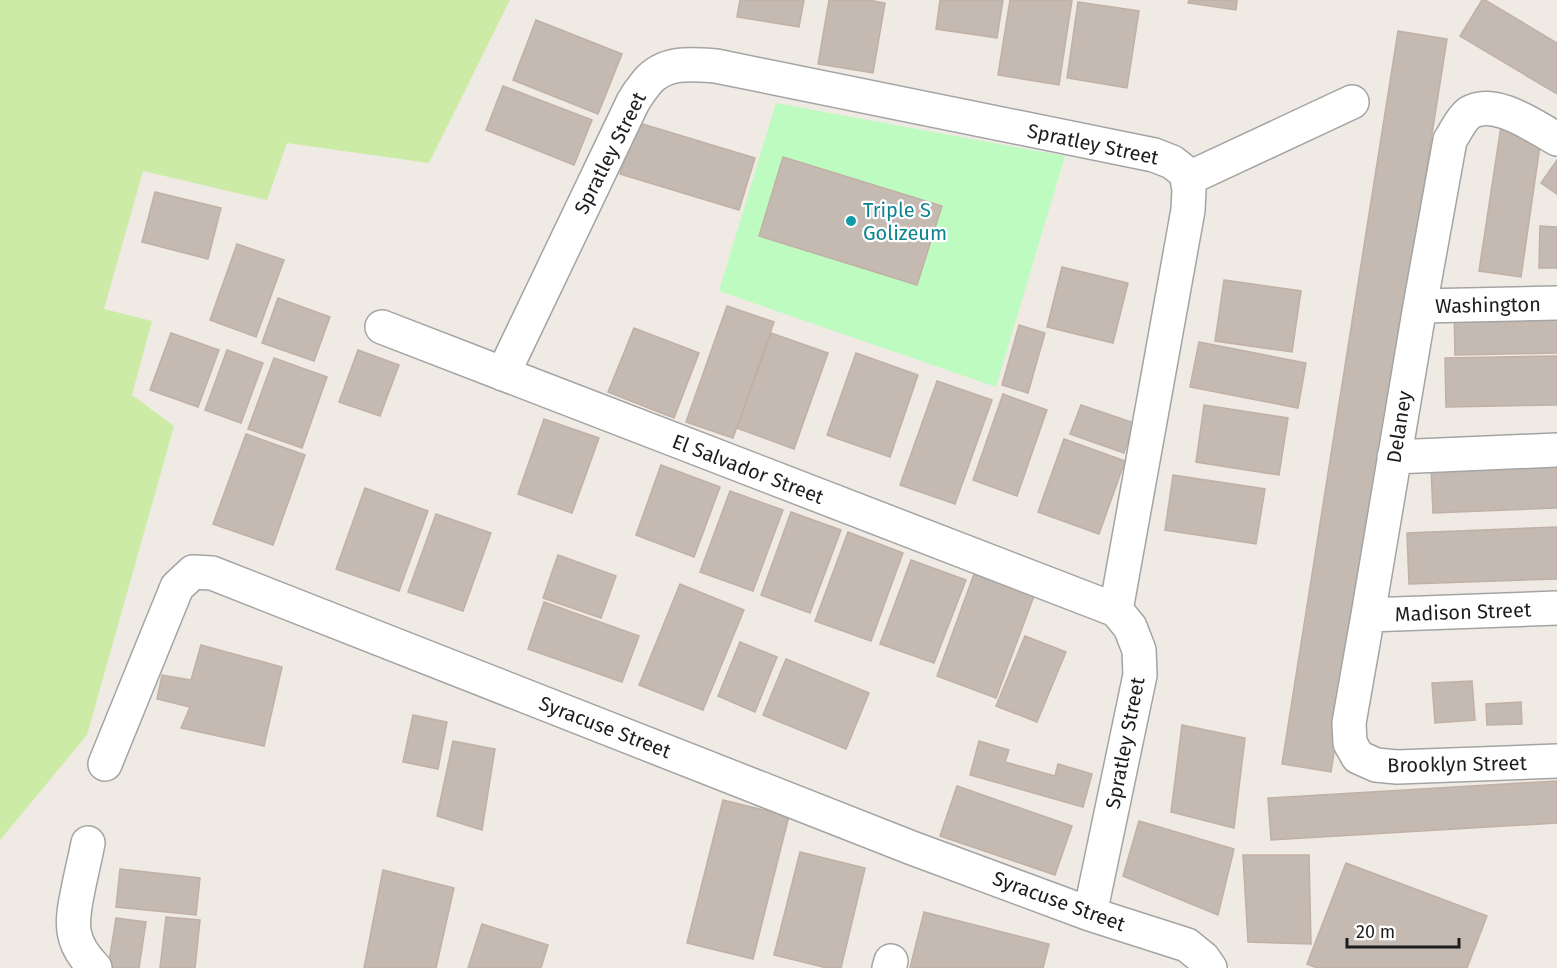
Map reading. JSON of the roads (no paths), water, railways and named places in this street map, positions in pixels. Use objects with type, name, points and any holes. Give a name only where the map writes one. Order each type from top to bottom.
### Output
[{"type":"street","name":"Spratley Street","points":[[503,374],[633,102],[648,80],[668,67],[690,64],[716,66],[1154,155],[1172,162],[1186,173],[1187,179]]},
{"type":"street","points":[[1116,610],[1188,210],[1187,179],[1352,102]]},
{"type":"street","name":"Delaney","points":[[1358,757],[1350,743],[1348,723],[1450,140],[1468,114],[1479,108],[1511,114],[1557,139]]},
{"type":"street","name":"Washington","points":[[1420,306],[1557,303]]},
{"type":"street","name":"El Salvador Street","points":[[382,327],[1116,610]]},
{"type":"street","points":[[1394,457],[1557,450]]},
{"type":"street","name":"Syracuse Street","points":[[105,764],[177,587],[193,572],[212,573],[912,848],[1090,914],[1188,945],[1203,958],[1210,968]]},
{"type":"street","name":"Madison Street","points":[[1368,615],[1557,608]]},
{"type":"street","name":"Spratley Street","points":[[1090,914],[1140,675],[1139,650],[1130,627],[1116,610]]},
{"type":"street","name":"Brooklyn Street","points":[[1358,757],[1376,765],[1397,767],[1557,761]]},
{"type":"street","points":[[88,843],[73,916],[78,946],[84,957],[95,968]]},
{"type":"place","name":"Triple S Golizeum","points":[[851,221]]}]
